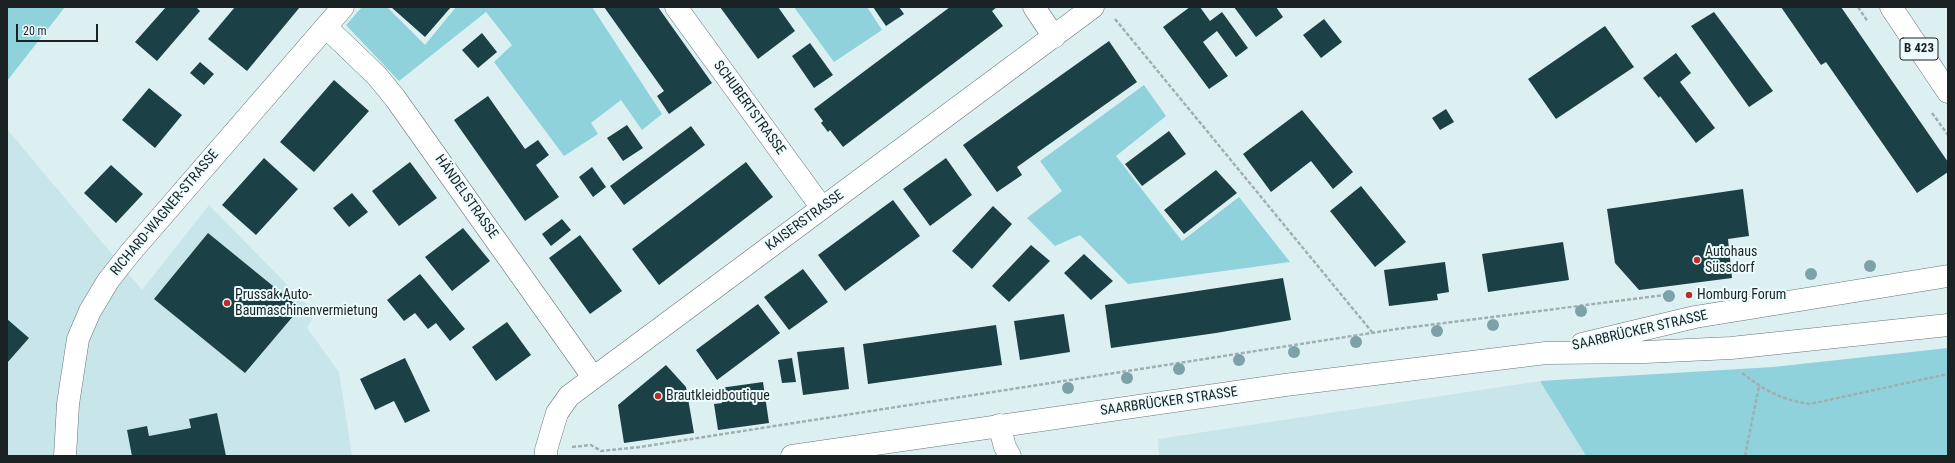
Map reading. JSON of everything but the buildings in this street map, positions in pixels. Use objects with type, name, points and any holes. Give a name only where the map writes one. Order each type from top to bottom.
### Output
[{"type":"street","name":"RICHARD-WAGNER-STRASSE","points":[[65,456],[68,404],[78,339],[90,310],[108,281],[135,247],[343,7]]},
{"type":"street","name":"SCHUBERTSTRASSE","points":[[676,7],[822,208]]},
{"type":"street","points":[[1034,7],[1054,37]]},
{"type":"street","name":"B 423","points":[[1891,7],[1948,92]]},
{"type":"street","name":"KAISERSTRASSE","points":[[546,453],[557,413],[568,396],[1054,37],[1102,10]]},
{"type":"street","name":"HÄNDELSTRASSE","points":[[326,27],[377,76],[395,98],[593,377]]},
{"type":"street","name":"SAARBRÜCKER STRASSE","points":[[1546,353],[1695,317],[1948,276]]},
{"type":"street","name":"SAARBRÜCKER STRASSE","points":[[792,456],[1285,385],[1546,353],[1645,352],[1731,348],[1948,325]]},
{"type":"street","points":[[999,425],[1005,447],[1010,456]]},
{"type":"path","points":[[1102,10],[1372,332]]},
{"type":"path","points":[[546,453],[591,445],[601,451],[640,447],[1372,332],[1677,294]]},
{"type":"path","points":[[1731,348],[1734,366],[1759,386],[1790,401],[1810,404],[1948,374]]},
{"type":"path","points":[[1745,456],[1759,386]]},
{"type":"shaded area","points":[[7,7],[65,7],[7,81]]},
{"type":"shaded area","points":[[362,7],[387,7],[425,45],[456,7],[592,7],[662,114],[642,130],[621,100],[591,123],[598,134],[564,156],[494,62],[512,45],[486,12],[399,81],[346,25]]},
{"type":"shaded area","points":[[794,7],[867,7],[882,30],[834,62]]},
{"type":"shaded area","points":[[1144,85],[1166,116],[1116,156],[1182,241],[1239,197],[1290,262],[1128,284],[1080,235],[1055,246],[1027,218],[1062,191],[1040,161]]},
{"type":"shaded area","points":[[7,129],[142,290],[209,205],[315,313],[307,328],[339,372],[352,456],[7,456]]},
{"type":"shaded area","points":[[1948,348],[1948,456],[1586,456],[1540,381],[1773,367]]},
{"type":"shaded area","points":[[1540,381],[1586,456],[1159,456],[1158,439]]},
{"type":"place","name":"Autohaus Süssdorf","points":[[1697,260]]},
{"type":"place","name":"Homburg Forum","points":[[1689,295]]},
{"type":"place","name":"Prussak Auto- Baumaschinenvermietung","points":[[227,303]]},
{"type":"place","name":"Brautkleidboutique","points":[[658,396]]}]
